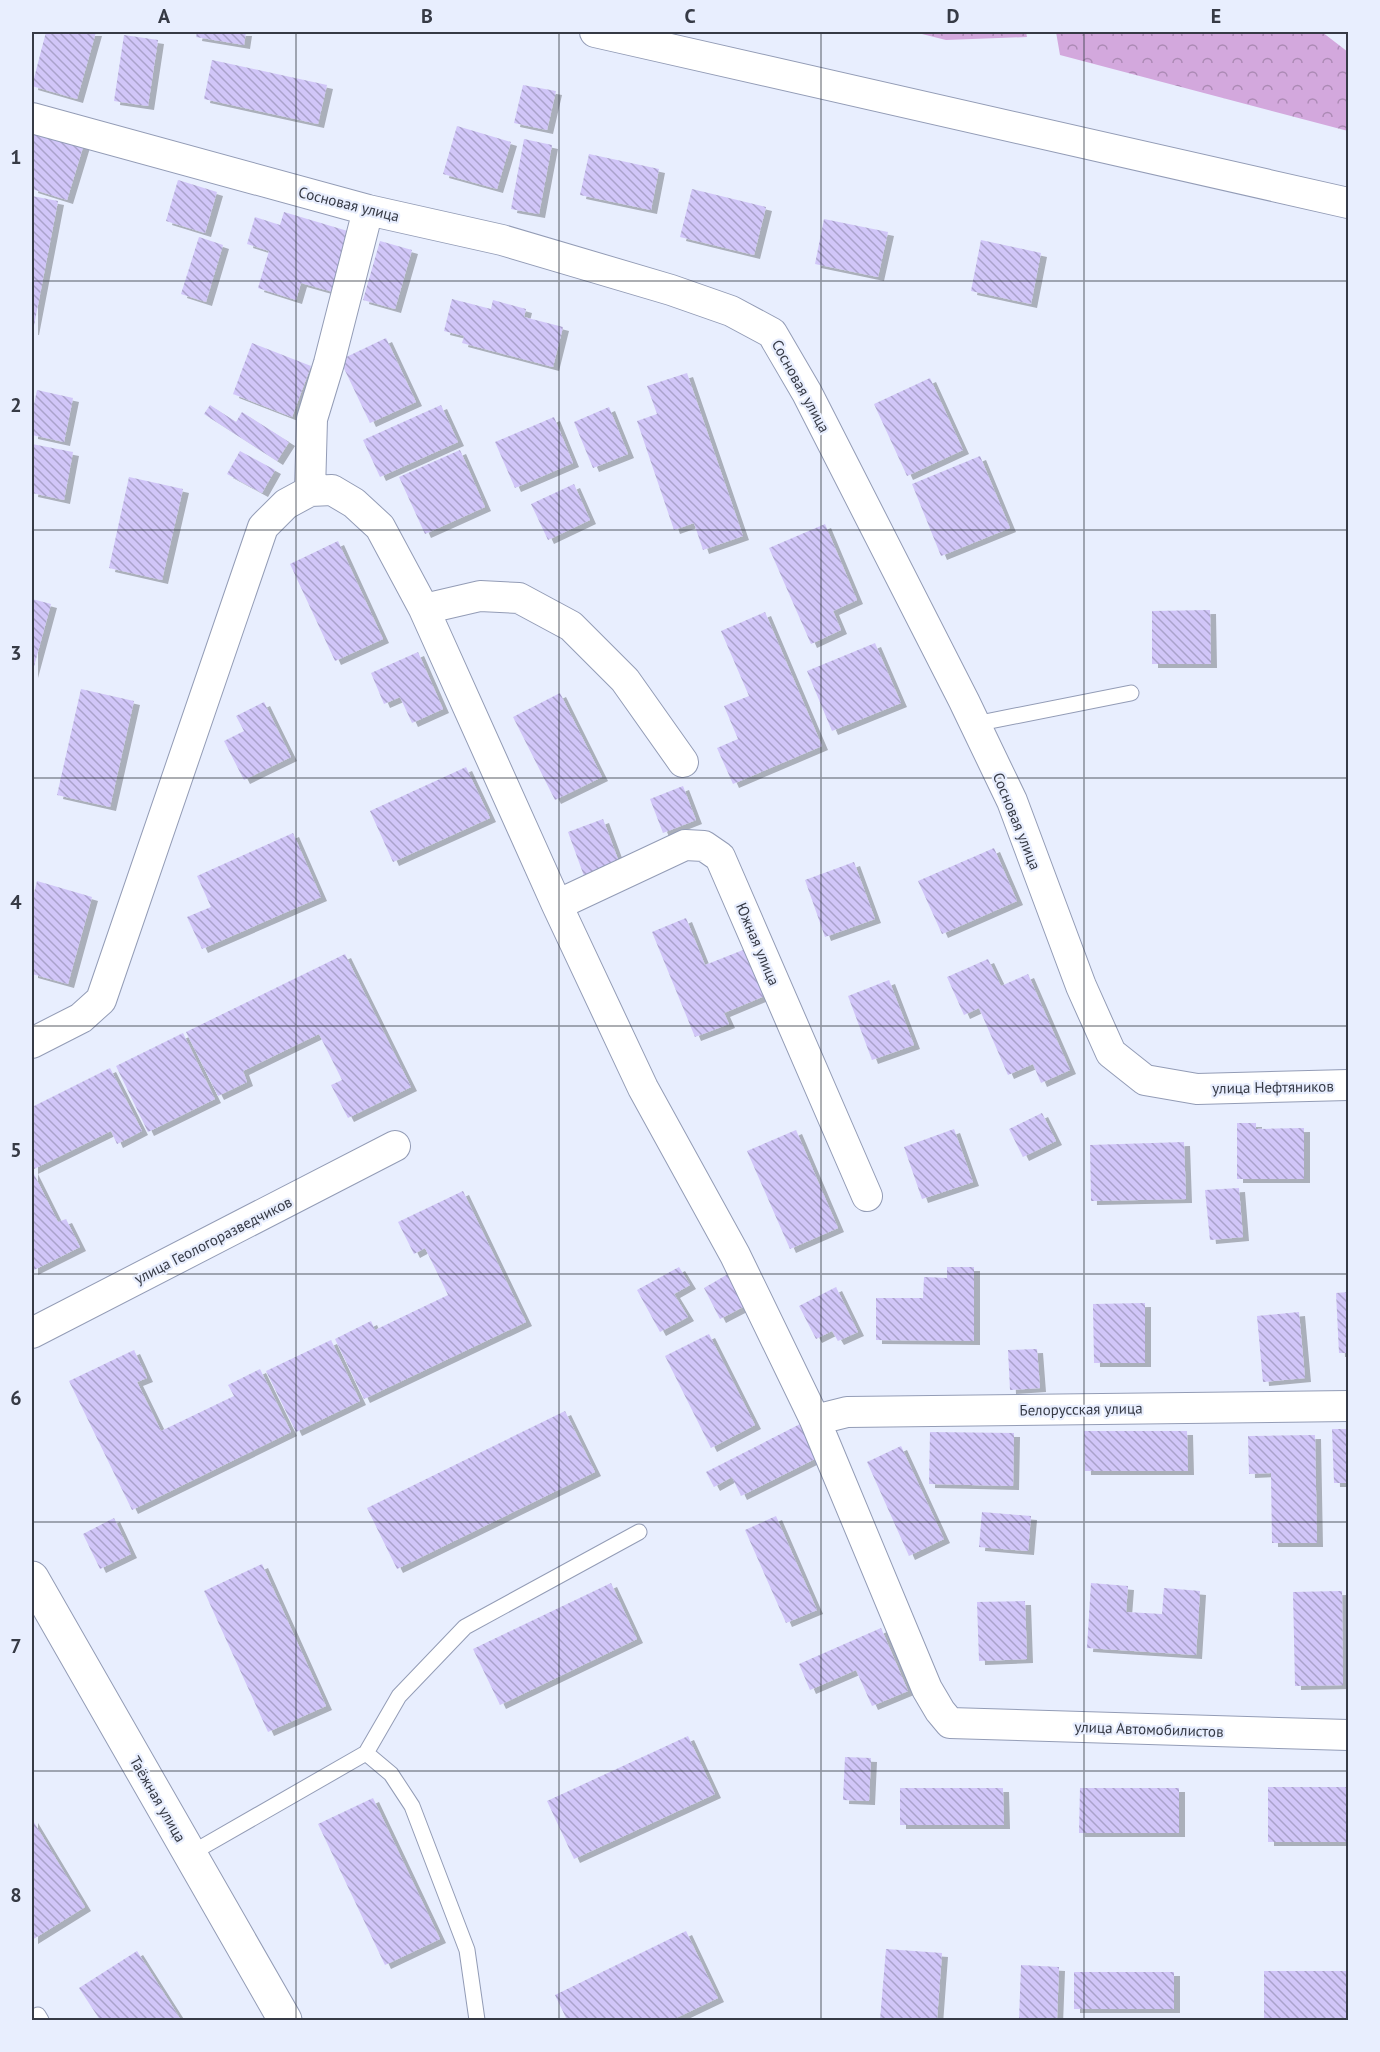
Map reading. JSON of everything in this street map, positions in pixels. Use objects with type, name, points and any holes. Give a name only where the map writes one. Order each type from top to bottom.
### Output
[{"type":"main road","name":"Таёжная улица","points":[[32,1578],[285,2020]]},
{"type":"street","points":[[595,32],[1348,203]]},
{"type":"street","name":"Сосновая улица","points":[[32,118],[368,210],[502,240],[671,290],[730,311],[772,333],[807,393],[1012,801],[1081,986],[1111,1053],[1145,1080],[1197,1089]]},
{"type":"street","points":[[310,491],[312,419],[329,363],[368,210]]},
{"type":"street","points":[[32,1043],[81,1018],[101,1000],[263,527],[286,504],[310,491],[332,490],[354,503],[380,527],[424,609],[557,905],[643,1088],[735,1255],[816,1420]]},
{"type":"street","points":[[424,609],[480,596],[519,598],[571,626],[625,681],[683,762]]},
{"type":"street","name":"Южная улица","points":[[557,905],[686,845],[705,846],[720,857],[867,1196]]},
{"type":"street","name":"улица Нефтяников","points":[[1197,1089],[1348,1085]]},
{"type":"street","name":"улица Геологоразведчиков","points":[[32,1333],[395,1146]]},
{"type":"street","name":"Белорусская улица","points":[[816,1420],[847,1412],[1348,1406]]},
{"type":"street","name":"улица Автомобилистов","points":[[816,1420],[927,1689],[950,1723],[1348,1735]]},
{"type":"lane","points":[[975,724],[1131,693]]},
{"type":"lane","points":[[190,1854],[366,1754],[399,1696],[465,1628],[639,1532]]},
{"type":"lane","points":[[366,1754],[391,1774],[412,1806],[467,1950],[477,2020]]},
{"type":"green space","points":[[914,32],[1026,32],[1027,37],[946,40]]},
{"type":"green space","points":[[1056,32],[1322,32],[1348,52],[1348,131],[1060,55]]},
{"type":"building","points":[[46,32],[96,32],[77,99],[32,86]]},
{"type":"building","points":[[197,32],[246,32],[244,45],[196,37]]},
{"type":"building","points":[[124,35],[158,40],[148,106],[114,101]]},
{"type":"building","points":[[212,60],[327,85],[318,124],[204,99]]},
{"type":"building","points":[[523,85],[556,91],[547,130],[514,123]]},
{"type":"building","points":[[457,126],[511,142],[497,189],[443,174]]},
{"type":"building","points":[[32,127],[84,144],[67,200],[32,189],[34,174],[32,173]]},
{"type":"building","points":[[524,139],[552,145],[539,214],[511,209]]},
{"type":"building","points":[[589,154],[659,169],[651,210],[580,195]]},
{"type":"building","points":[[178,180],[217,192],[205,233],[166,221]]},
{"type":"building","points":[[692,189],[766,207],[754,255],[680,237]]},
{"type":"building","points":[[32,196],[58,201],[33,331],[32,331]]},
{"type":"building","points":[[284,212],[351,232],[333,292],[301,283],[296,300],[258,288],[269,251],[247,244],[255,217],[280,225]]},
{"type":"building","points":[[824,219],[888,232],[878,277],[815,264]]},
{"type":"building","points":[[199,237],[223,245],[206,302],[181,294]]},
{"type":"building","points":[[981,240],[1041,253],[1031,304],[971,291]]},
{"type":"building","points":[[380,241],[412,250],[395,309],[363,300]]},
{"type":"building","points":[[452,299],[491,309],[493,300],[526,309],[524,317],[563,327],[553,367],[462,343],[464,336],[444,331]]},
{"type":"building","points":[[386,338],[416,402],[370,423],[340,360]]},
{"type":"building","points":[[252,343],[311,366],[292,417],[233,394]]},
{"type":"building","points":[[687,373],[743,536],[703,550],[694,523],[674,530],[637,421],[657,414],[647,386]]},
{"type":"building","points":[[930,378],[963,450],[907,476],[874,404]]},
{"type":"building","points":[[37,390],[73,398],[64,442],[32,435],[32,409]]},
{"type":"building","points":[[210,405],[236,422],[242,412],[289,442],[277,461],[204,414]]},
{"type":"building","points":[[441,405],[458,442],[380,477],[363,440]]},
{"type":"building","points":[[609,407],[628,454],[593,468],[574,422]]},
{"type":"building","points":[[554,417],[573,463],[515,488],[495,442]]},
{"type":"building","points":[[32,444],[73,452],[64,500],[32,493],[34,478],[32,477]]},
{"type":"building","points":[[460,450],[485,507],[425,534],[399,477]]},
{"type":"building","points":[[240,451],[275,470],[262,493],[227,474]]},
{"type":"building","points":[[980,456],[1010,528],[941,556],[912,484]]},
{"type":"building","points":[[129,477],[183,489],[162,580],[109,568]]},
{"type":"building","points":[[574,484],[590,520],[548,540],[531,504]]},
{"type":"building","points":[[825,524],[857,600],[833,611],[841,630],[811,644],[769,548]]},
{"type":"building","points":[[338,541],[383,639],[335,661],[290,564]]},
{"type":"building","points":[[32,599],[51,604],[32,674]]},
{"type":"building","points":[[1210,610],[1211,664],[1152,664],[1152,611]]},
{"type":"building","points":[[765,612],[822,746],[733,784],[717,748],[738,739],[724,706],[749,696],[721,631]]},
{"type":"building","points":[[875,643],[901,703],[832,731],[807,671]]},
{"type":"building","points":[[418,652],[443,709],[412,723],[400,697],[384,704],[371,673]]},
{"type":"building","points":[[81,689],[134,701],[110,807],[57,795]]},
{"type":"building","points":[[560,693],[602,777],[555,800],[513,717]]},
{"type":"building","points":[[264,702],[291,757],[244,780],[224,741],[244,731],[236,716]]},
{"type":"building","points":[[466,767],[490,818],[393,862],[370,811]]},
{"type":"building","points":[[683,786],[696,820],[663,833],[650,799]]},
{"type":"building","points":[[603,819],[619,862],[584,876],[568,832]]},
{"type":"building","points":[[293,833],[321,897],[202,949],[187,917],[211,907],[197,876]]},
{"type":"building","points":[[994,848],[1017,901],[942,934],[918,881]]},
{"type":"building","points":[[854,862],[875,919],[825,937],[805,880]]},
{"type":"building","points":[[37,881],[92,897],[68,984],[32,974],[32,901]]},
{"type":"building","points":[[686,918],[705,965],[748,948],[767,995],[724,1013],[729,1024],[695,1037],[652,932]]},
{"type":"building","points":[[345,954],[411,1087],[348,1118],[331,1085],[342,1080],[319,1034],[243,1071],[247,1082],[218,1096],[186,1032]]},
{"type":"building","points":[[988,959],[1001,986],[1028,974],[1070,1070],[1041,1083],[1033,1064],[1008,1075],[979,1008],[964,1015],[947,977]]},
{"type":"building","points":[[889,980],[914,1045],[872,1060],[848,996]]},
{"type":"building","points":[[183,1033],[215,1099],[148,1132],[116,1066]]},
{"type":"building","points":[[110,1068],[142,1131],[117,1144],[111,1131],[32,1170],[32,1107]]},
{"type":"building","points":[[1042,1113],[1056,1141],[1023,1157],[1009,1129]]},
{"type":"building","points":[[1237,1123],[1256,1123],[1256,1129],[1304,1128],[1304,1179],[1237,1179]]},
{"type":"building","points":[[954,1129],[973,1182],[922,1199],[904,1147]]},
{"type":"building","points":[[796,1130],[838,1228],[790,1249],[747,1151]]},
{"type":"building","points":[[1184,1142],[1186,1199],[1091,1201],[1090,1145]]},
{"type":"building","points":[[32,1170],[58,1222],[66,1219],[80,1247],[32,1271]]},
{"type":"building","points":[[1239,1188],[1243,1237],[1210,1240],[1205,1190]]},
{"type":"building","points":[[463,1191],[526,1322],[364,1399],[335,1339],[371,1321],[375,1330],[448,1295],[425,1248],[414,1254],[398,1222]]},
{"type":"building","points":[[679,1267],[690,1285],[674,1294],[688,1317],[660,1332],[637,1290]]},
{"type":"building","points":[[947,1267],[974,1267],[974,1341],[876,1340],[876,1298],[923,1298],[924,1277],[947,1278]]},
{"type":"building","points":[[728,1274],[745,1306],[720,1319],[704,1288]]},
{"type":"building","points":[[836,1287],[858,1332],[838,1341],[832,1331],[816,1339],[799,1306]]},
{"type":"building","points":[[1348,1292],[1348,1353],[1339,1353],[1336,1293]]},
{"type":"building","points":[[1145,1303],[1145,1363],[1094,1363],[1093,1304]]},
{"type":"building","points":[[1299,1312],[1305,1378],[1263,1382],[1257,1316]]},
{"type":"building","points":[[709,1334],[755,1425],[711,1448],[665,1356]]},
{"type":"building","points":[[331,1340],[360,1401],[296,1432],[266,1371]]},
{"type":"building","points":[[1037,1349],[1040,1388],[1010,1390],[1008,1350]]},
{"type":"building","points":[[134,1350],[147,1378],[137,1382],[161,1431],[234,1396],[228,1385],[260,1369],[291,1432],[132,1510],[69,1381]]},
{"type":"building","points":[[565,1411],[595,1472],[397,1569],[367,1508]]},
{"type":"building","points":[[804,1422],[821,1456],[741,1496],[732,1477],[714,1487],[706,1472]]},
{"type":"building","points":[[1332,1429],[1348,1429],[1348,1483],[1334,1483]]},
{"type":"building","points":[[1084,1431],[1187,1431],[1188,1471],[1085,1471]]},
{"type":"building","points":[[930,1432],[1014,1433],[1013,1486],[929,1484]]},
{"type":"building","points":[[1315,1435],[1317,1543],[1272,1543],[1271,1473],[1249,1474],[1248,1436]]},
{"type":"building","points":[[901,1446],[944,1539],[909,1556],[867,1462]]},
{"type":"building","points":[[982,1512],[1031,1516],[1028,1551],[979,1547]]},
{"type":"building","points":[[776,1516],[817,1610],[786,1623],[745,1530]]},
{"type":"building","points":[[114,1518],[131,1554],[100,1569],[83,1534]]},
{"type":"building","points":[[262,1564],[326,1706],[268,1732],[204,1591]]},
{"type":"building","points":[[611,1583],[637,1639],[500,1705],[473,1649]]},
{"type":"building","points":[[1091,1583],[1128,1586],[1126,1612],[1162,1614],[1164,1588],[1200,1591],[1196,1655],[1087,1648]]},
{"type":"building","points":[[1342,1591],[1343,1685],[1295,1686],[1293,1592]]},
{"type":"building","points":[[1025,1601],[1027,1659],[979,1661],[977,1602]]},
{"type":"building","points":[[881,1628],[908,1691],[872,1706],[856,1670],[810,1690],[799,1664]]},
{"type":"building","points":[[688,1736],[715,1794],[574,1859],[547,1801]]},
{"type":"building","points":[[845,1757],[871,1758],[869,1801],[843,1800]]},
{"type":"building","points":[[1268,1787],[1348,1787],[1348,1842],[1268,1842]]},
{"type":"building","points":[[900,1788],[1003,1788],[1004,1825],[900,1825]]},
{"type":"building","points":[[1080,1788],[1179,1788],[1179,1833],[1079,1833]]},
{"type":"building","points":[[373,1798],[440,1939],[385,1965],[318,1824]]},
{"type":"building","points":[[32,1819],[85,1907],[32,1940]]},
{"type":"building","points":[[686,1931],[718,1998],[672,2020],[567,2020],[555,1995]]},
{"type":"building","points":[[886,1949],[942,1953],[937,2020],[880,2020]]},
{"type":"building","points":[[137,1951],[181,2020],[100,2020],[79,1988]]},
{"type":"building","points":[[1021,1965],[1059,1967],[1057,2020],[1019,2020]]},
{"type":"building","points":[[1264,1971],[1348,1971],[1348,2020],[1264,2020]]},
{"type":"building","points":[[1074,1972],[1174,1972],[1174,2009],[1074,2009]]}]
